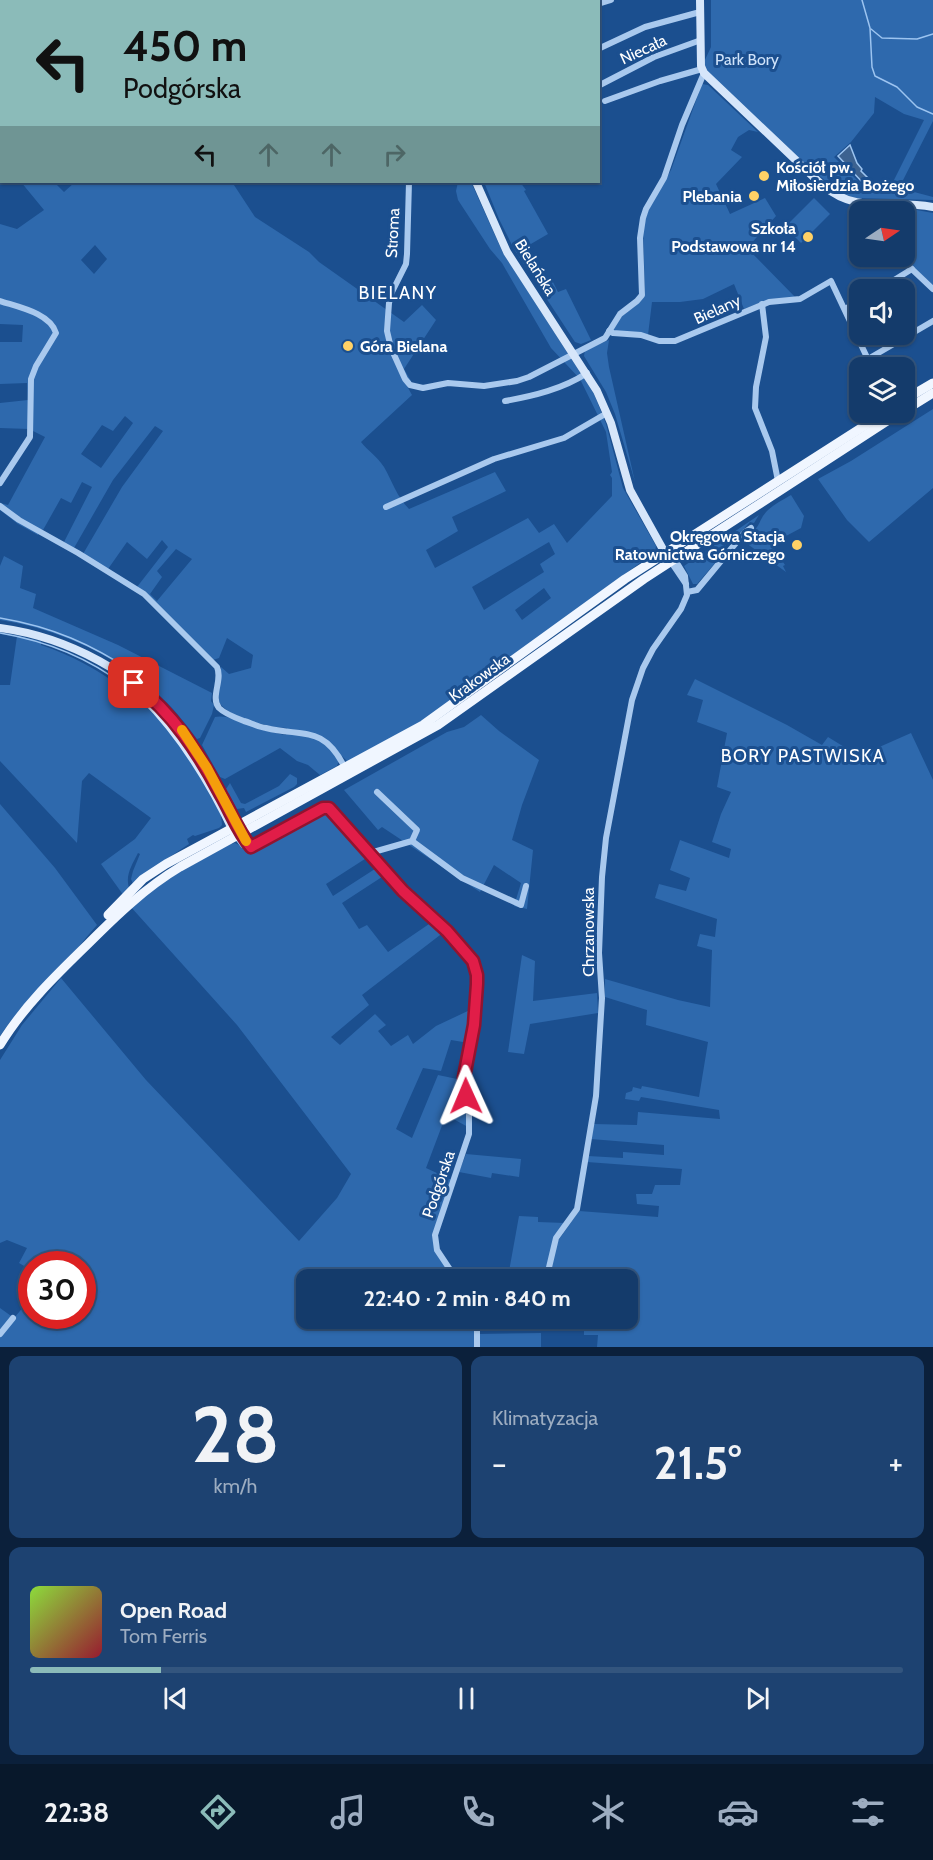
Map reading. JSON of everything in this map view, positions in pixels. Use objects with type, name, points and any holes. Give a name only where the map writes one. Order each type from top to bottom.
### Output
[{"type":"main road","points":[[915,394],[933,383]]},
{"type":"main road","name":"Krakowska","points":[[915,404],[933,393]]},
{"type":"main road","name":"Krakowska","points":[[237,830],[251,816],[436,716],[603,594],[869,423]]},
{"type":"main road","name":"Krakowska","points":[[0,1045],[21,1015],[72,959],[127,905],[154,883],[237,830],[438,725],[672,560],[886,423]]},
{"type":"street","points":[[573,352],[602,340],[620,314],[642,295],[640,237],[643,218],[664,178],[703,71],[700,0]]},
{"type":"street","points":[[600,48],[645,27],[700,12]]},
{"type":"street","name":"Niecała","points":[[600,85],[654,57],[701,40]]},
{"type":"street","points":[[605,100],[660,81],[703,71]]},
{"type":"street","points":[[703,71],[831,192],[849,201]]},
{"type":"street","name":"Stroma","points":[[409,183],[406,264],[393,288],[389,303],[387,331],[391,348],[410,385],[423,388],[448,383],[484,386],[517,381],[529,377],[573,352]]},
{"type":"street","name":"Bielańska","points":[[476,183],[507,252],[587,373],[607,412],[630,490],[667,551]]},
{"type":"street","points":[[915,207],[933,207]]},
{"type":"street","points":[[896,279],[912,269],[933,289]]},
{"type":"street","name":"Bielany","points":[[609,331],[641,335],[659,341],[675,341],[762,304],[794,300],[831,281],[845,309]]},
{"type":"street","points":[[0,301],[40,317],[52,325],[56,333],[36,366],[31,379],[30,437],[0,483]]},
{"type":"street","points":[[762,304],[766,337],[756,387],[755,408],[772,451],[778,481]]},
{"type":"street","points":[[849,307],[845,309],[867,357]]},
{"type":"street","points":[[871,357],[933,321]]},
{"type":"street","points":[[504,401],[536,394],[579,379],[587,373]]},
{"type":"street","points":[[386,507],[494,459],[564,438],[607,412]]},
{"type":"street","points":[[0,506],[19,520],[128,583],[150,599],[217,667],[219,676],[216,699],[217,705],[222,710],[265,728],[316,736],[335,750],[344,766]]},
{"type":"street","name":"Chrzanowska","points":[[549,1269],[556,1238],[577,1209],[596,1096],[602,998],[598,953],[602,877],[606,838],[632,700],[644,668],[664,631],[683,606],[687,592],[693,592],[700,586],[745,532],[751,528]]},
{"type":"street","points":[[667,551],[686,584],[687,592]]},
{"type":"street","points":[[0,628],[38,636],[92,657],[147,694],[182,729],[199,754],[232,813],[237,830]]},
{"type":"street","points":[[118,674],[155,710],[189,752],[237,830]]},
{"type":"street","points":[[370,853],[412,841],[417,830],[377,792]]},
{"type":"street","name":"Podgórska","points":[[237,830],[251,847],[323,808],[329,808],[403,891],[459,943],[473,961],[477,975],[474,1025],[464,1077],[470,1113],[469,1134],[435,1234],[437,1250],[450,1269]]},
{"type":"street","points":[[232,813],[251,816]]},
{"type":"street","points":[[412,841],[462,878],[521,905],[526,886]]},
{"type":"street","points":[[0,1334],[13,1318]]},
{"type":"street","points":[[477,1329],[477,1347]]},
{"type":"green space","name":"Park Bory","points":[[711,0],[933,0],[933,121],[899,188],[933,197],[933,200],[855,198],[839,192],[816,173],[814,174],[707,73],[704,62],[711,47]],"holes":[[[875,97],[904,114],[924,120],[891,186],[875,182],[866,189],[834,157],[851,142],[874,113]]]},
{"type":"green space","points":[[702,84],[708,85],[758,132],[749,130],[738,137],[731,150],[742,157],[716,184],[730,214],[765,198],[776,216],[747,248],[796,298],[759,303],[744,309],[734,284],[703,299],[652,302],[648,335],[614,331],[613,329],[622,316],[639,303],[645,295],[643,228],[648,211],[671,170]]},
{"type":"green space","points":[[22,183],[55,183],[64,192],[74,183],[233,183],[255,217],[309,252],[319,262],[404,322],[422,305],[436,320],[404,369],[411,381],[407,386],[412,395],[361,442],[381,463],[409,509],[495,472],[506,491],[452,517],[458,531],[426,550],[435,568],[528,518],[539,533],[554,524],[567,543],[612,496],[610,475],[612,472],[606,432],[580,379],[551,348],[502,263],[490,249],[458,200],[456,191],[458,183],[471,183],[503,253],[594,394],[606,424],[623,488],[656,546],[655,552],[429,717],[348,762],[335,749],[339,761],[337,766],[320,775],[280,748],[225,779],[220,777],[202,745],[215,717],[240,720],[286,735],[287,728],[260,724],[238,716],[229,712],[218,700],[221,667],[229,674],[251,668],[253,655],[227,638],[219,658],[213,660],[137,587],[168,547],[162,540],[147,559],[127,542],[108,569],[83,554],[122,487],[163,431],[155,426],[113,480],[74,548],[64,542],[92,487],[82,482],[71,503],[61,498],[38,535],[18,524],[0,510],[0,503],[8,505],[45,437],[29,429],[0,428],[0,403],[28,400],[27,383],[0,384],[0,342],[22,342],[23,325],[0,324],[0,224],[17,229],[44,210]],"holes":[[[95,245],[107,259],[94,274],[81,260]],[[125,416],[133,423],[101,468],[81,454],[102,425],[113,431]],[[549,542],[555,554],[540,564],[544,572],[484,610],[472,587]],[[176,549],[192,559],[157,601],[150,594],[162,577],[157,571]],[[544,588],[551,598],[522,620],[515,610]]]},
{"type":"green space","points":[[484,183],[521,183],[548,234],[524,248],[542,281],[551,278],[558,292],[566,289],[591,340],[581,344],[575,342],[514,249]]},
{"type":"green space","points":[[814,198],[830,214],[801,243],[785,227]]},
{"type":"green space","points":[[915,210],[933,213],[933,285],[913,267],[915,267]]},
{"type":"green space","points":[[609,340],[607,353],[609,367],[635,482],[615,414],[606,392],[584,356],[585,350]]},
{"type":"green space","points":[[933,409],[933,488],[869,542],[847,520],[818,479],[911,423],[915,423],[915,420]]},
{"type":"green space","points":[[791,495],[804,516],[801,528],[786,536],[783,532],[774,538],[775,541],[771,544],[785,565],[783,566],[786,572],[742,540],[745,535],[754,531],[767,511]]},
{"type":"green space","points":[[759,515],[754,523],[750,522],[740,533],[737,531],[719,554],[721,556],[697,584],[693,584],[684,566]]},
{"type":"green space","points":[[4,556],[23,566],[20,588],[36,594],[33,608],[118,645],[212,693],[211,701],[214,705],[212,714],[200,738],[197,739],[173,709],[147,685],[109,658],[45,630],[0,620],[0,566]]},
{"type":"green space","points":[[17,636],[41,641],[41,645],[63,653],[104,675],[147,704],[180,745],[221,815],[222,825],[219,828],[193,835],[187,839],[189,844],[162,862],[134,886],[131,879],[140,854],[138,853],[130,870],[129,888],[124,896],[101,864],[135,839],[151,818],[89,773],[82,781],[77,843],[0,761],[0,685],[10,685]]},
{"type":"green space","points":[[695,679],[822,745],[828,737],[859,756],[911,733],[933,780],[933,1347],[597,1347],[598,1335],[584,1335],[584,1329],[638,1329],[638,1269],[550,1269],[555,1245],[579,1211],[658,1217],[659,1206],[637,1204],[636,1194],[652,1194],[655,1185],[680,1185],[682,1169],[587,1162],[588,1156],[623,1158],[623,1152],[664,1155],[664,1145],[591,1139],[593,1124],[637,1125],[638,1112],[720,1119],[719,1110],[641,1097],[639,1101],[625,1099],[626,1093],[632,1091],[633,1087],[641,1089],[642,1086],[699,1097],[708,1042],[646,1025],[647,1010],[605,997],[605,979],[710,1007],[712,950],[697,946],[700,934],[715,937],[717,919],[655,898],[659,884],[686,891],[690,878],[670,870],[680,840],[729,858],[731,849],[712,842],[731,792],[717,787],[727,733],[697,722],[703,700],[687,695]]},
{"type":"green space","points":[[481,715],[539,760],[512,840],[533,850],[527,909],[514,906],[521,883],[494,865],[480,892],[382,827],[378,830],[344,790],[447,732],[464,727]]},
{"type":"green space","points":[[290,774],[297,778],[297,784],[294,787],[246,812],[244,808],[237,809],[226,789],[230,783],[241,803],[245,804],[279,786]]},
{"type":"green space","points":[[0,804],[55,868],[97,925],[22,1007],[0,1036]]},
{"type":"green space","points":[[322,810],[330,811],[368,857],[326,884],[333,896],[378,867],[385,875],[342,903],[359,929],[367,925],[388,952],[432,922],[444,932],[362,995],[369,1005],[331,1037],[340,1045],[375,1014],[386,1025],[378,1031],[391,1046],[408,1035],[413,1044],[436,1026],[472,1009],[469,1043],[451,1040],[441,1071],[423,1068],[396,1129],[412,1138],[438,1075],[462,1080],[468,1127],[446,1115],[426,1168],[452,1180],[433,1241],[448,1269],[296,1269],[296,1329],[476,1329],[475,1347],[0,1347],[0,1308],[14,1318],[18,1313],[18,1329],[96,1329],[96,1251],[25,1251],[27,1248],[7,1240],[0,1243],[0,1060],[22,1025],[61,978],[146,1080],[299,1241],[337,1198],[351,1174],[237,1025],[130,906],[181,871],[231,844],[235,843],[250,850]]},
{"type":"green space","points":[[522,955],[535,961],[533,1001],[597,993],[598,1013],[530,1024],[524,1054],[508,1052]]},
{"type":"green space","points":[[466,1154],[521,1159],[519,1177],[492,1173],[491,1178],[459,1172]]},
{"type":"green space","points":[[519,1216],[538,1217],[538,1222],[565,1223],[559,1231],[547,1269],[509,1269]]},
{"type":"green space","points":[[541,1333],[541,1347],[480,1347],[480,1334]]},
{"type":"shaded area","points":[[850,145],[861,171],[868,178],[863,183],[838,156]]},
{"type":"waterway","points":[[862,0],[870,28],[872,67],[875,76],[897,87],[917,107],[933,114]]},
{"type":"waterway","points":[[871,29],[882,38],[917,39],[933,34]]},
{"type":"waterway","points":[[0,618],[37,626],[71,638],[103,653],[135,673]]},
{"type":"waterway","points":[[0,633],[17,636],[66,652],[97,667],[125,686]]},
{"type":"slow traffic","points":[[182,730],[199,754],[246,841]]},
{"type":"place","name":"Kościół pw. Miłosierdzia Bożego","points":[[764,176]]},
{"type":"place","name":"Plebania","points":[[754,196]]},
{"type":"place","name":"Szkoła Podstawowa nr 14","points":[[808,237]]},
{"type":"place","name":"Góra Bielana","points":[[348,346]]},
{"type":"place","name":"Okręgowa Stacja Ratownictwa Górniczego","points":[[797,545]]},
{"type":"district","name":"BIELANY","points":[[398,293]]},
{"type":"district","name":"BORY PASTWISKA","points":[[803,756]]},
{"type":"route","points":[[134,683],[166,711],[186,735],[251,847],[323,808],[329,808],[403,891],[459,943],[473,961],[477,975],[474,1025],[464,1077],[466,1096]]}]
